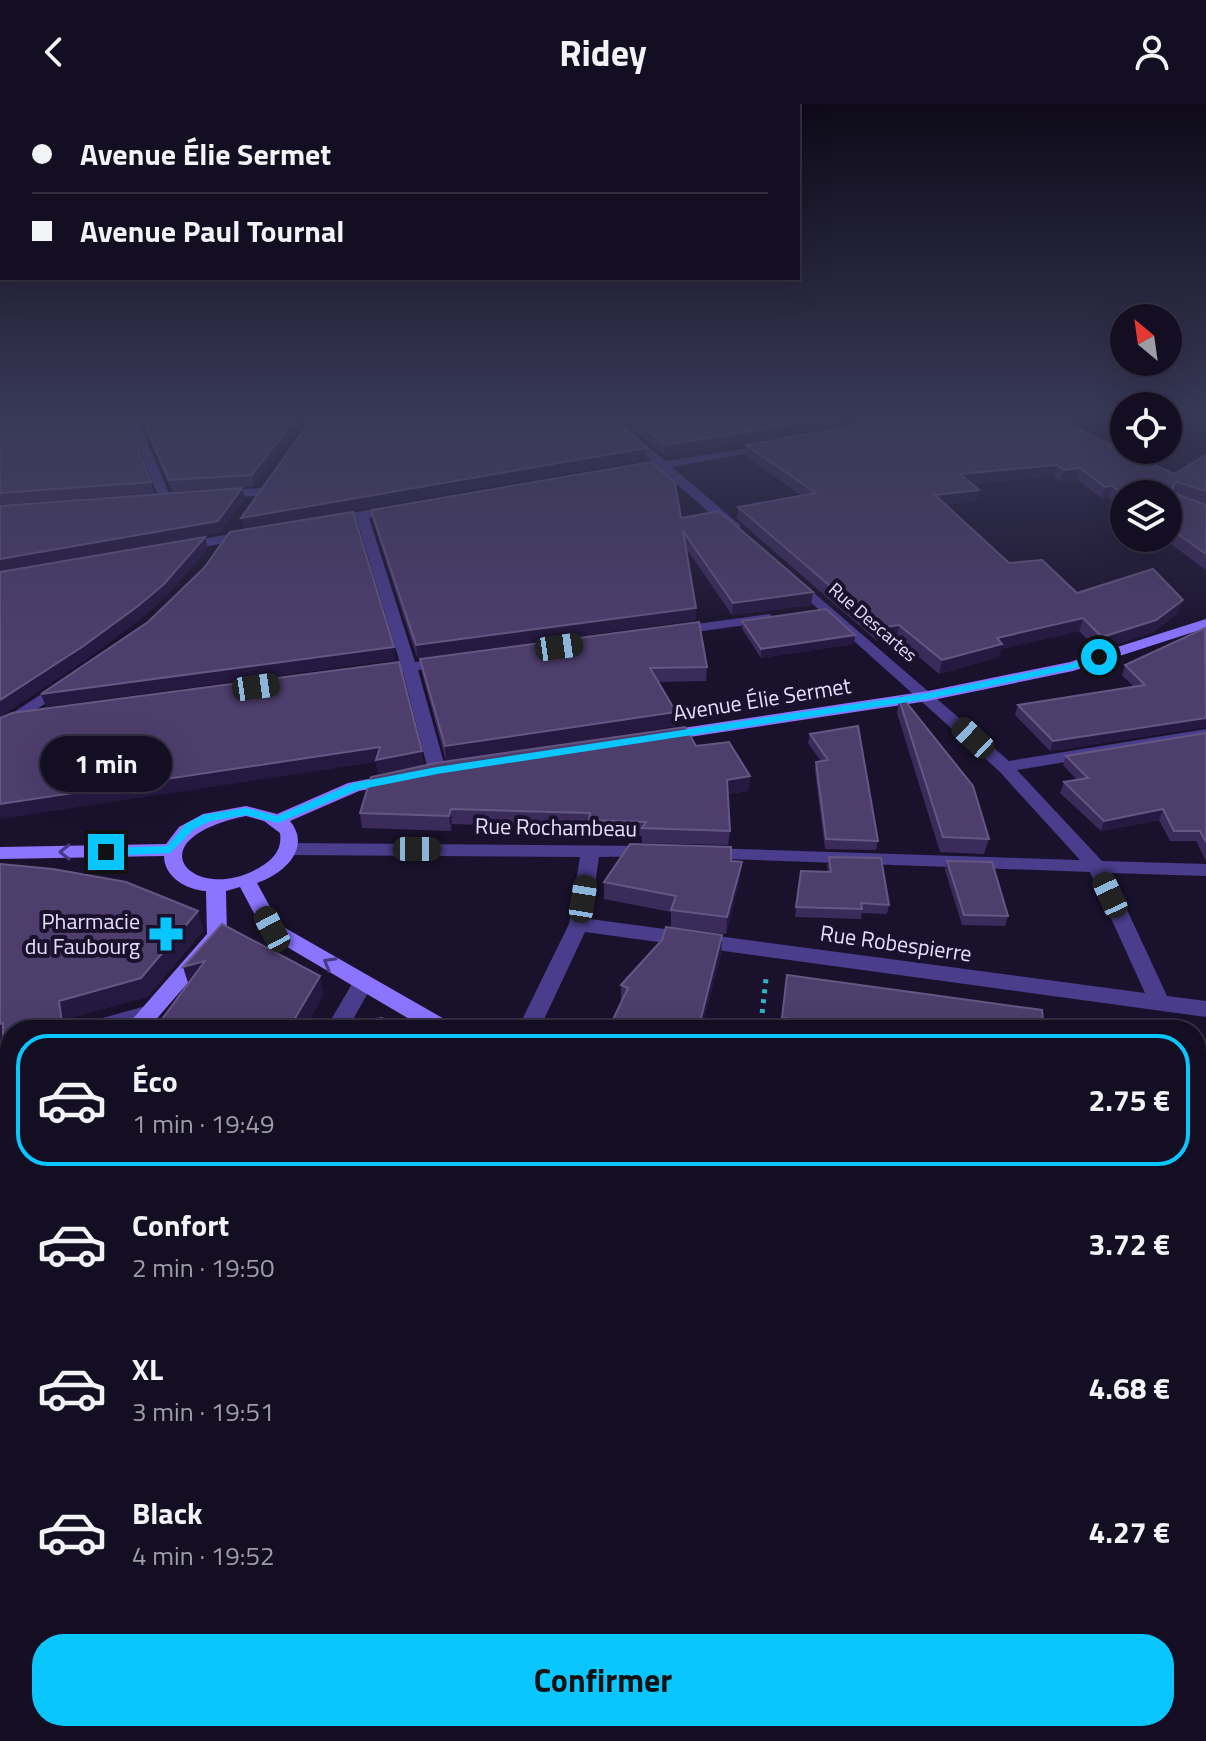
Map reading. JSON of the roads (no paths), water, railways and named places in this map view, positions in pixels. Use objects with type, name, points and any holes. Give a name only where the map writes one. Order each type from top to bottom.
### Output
[{"type":"street","points":[[150,499],[172,497],[169,491]]},
{"type":"street","points":[[206,495],[233,491]]},
{"type":"street","points":[[216,554],[263,491]]},
{"type":"street","points":[[694,491],[746,537]]},
{"type":"street","points":[[318,523],[409,507]]},
{"type":"street","points":[[278,820],[354,787],[430,772],[409,667],[362,515]]},
{"type":"street","points":[[167,549],[273,531]]},
{"type":"street","name":"Rue Descartes","points":[[781,569],[821,611],[928,696],[1005,767],[1098,868],[1160,1003]]},
{"type":"street","points":[[658,633],[782,617]]},
{"type":"street","name":"Avenue Élie Sermet","points":[[651,738],[928,696],[1073,666],[1206,623]]},
{"type":"street","points":[[364,673],[472,659]]},
{"type":"street","points":[[6,724],[72,679]]},
{"type":"street","points":[[6,724],[42,716]]},
{"type":"street","points":[[1005,767],[1206,734]]},
{"type":"street","points":[[246,811],[278,820],[287,828],[289,849],[280,861],[246,880],[216,885],[184,878],[174,870],[170,860],[170,850],[190,826],[208,818],[246,811]]},
{"type":"street","name":"Rue Rochambeau","points":[[289,849],[591,850],[1206,870]]},
{"type":"street","points":[[0,853],[170,850]]},
{"type":"street","points":[[533,1020],[579,924],[591,850]]},
{"type":"street","points":[[246,880],[272,929],[428,1020]]},
{"type":"street","points":[[142,1020],[217,936],[216,885]]},
{"type":"street","name":"Rue Robespierre","points":[[579,924],[1206,1009]]},
{"type":"street","points":[[342,1020],[363,982]]},
{"type":"place","name":"Pharmacie du Faubourg","points":[[166,934]]}]
